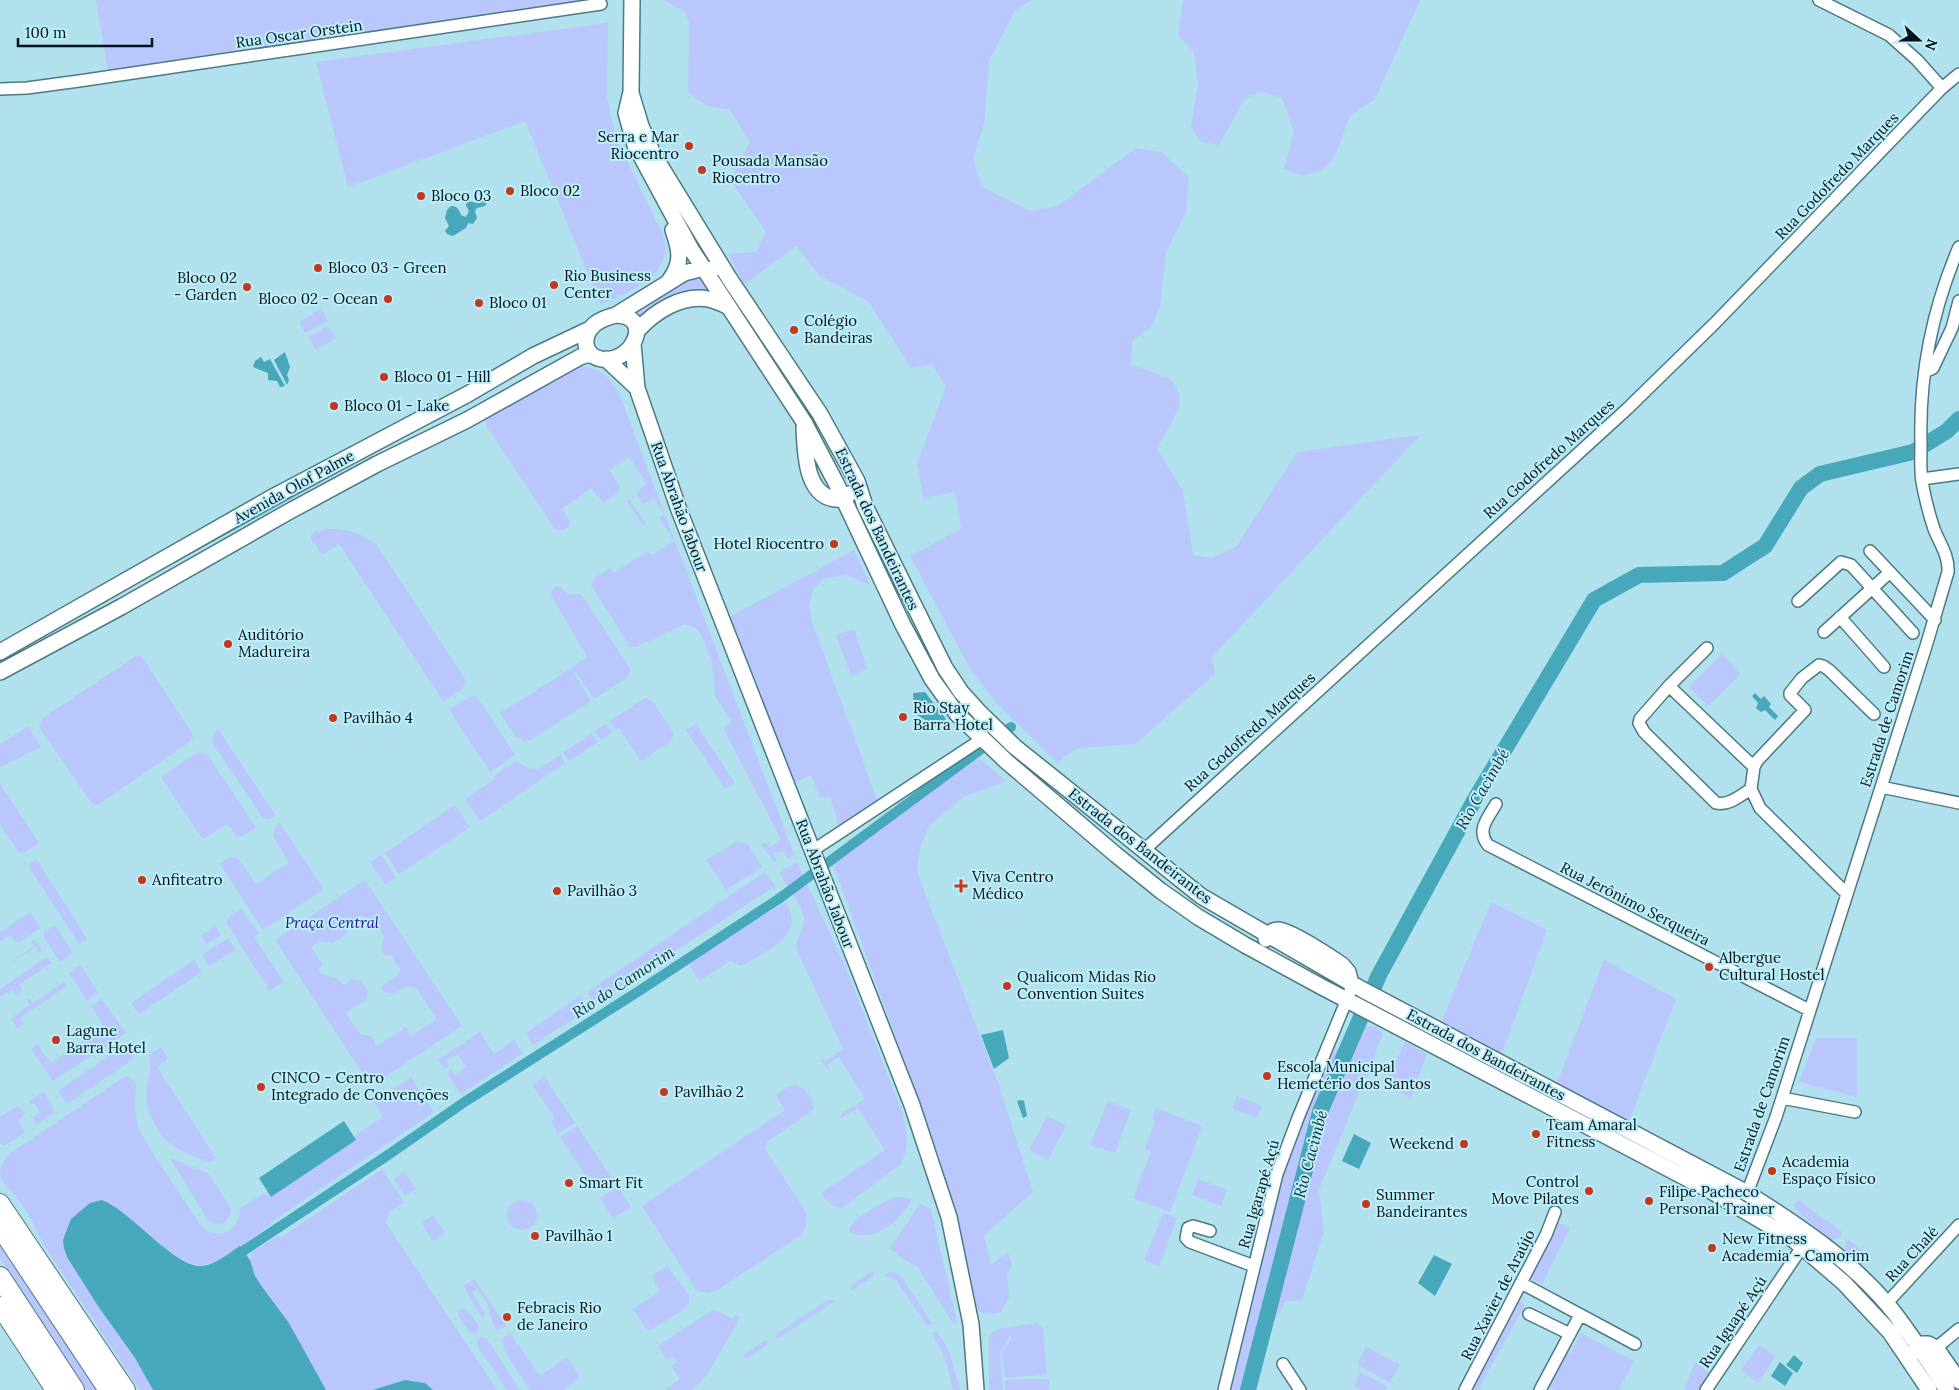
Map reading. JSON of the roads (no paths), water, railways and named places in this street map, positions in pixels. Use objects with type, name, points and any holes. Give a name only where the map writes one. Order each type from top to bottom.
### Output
[{"type":"highway","points":[[0,1226],[109,1390]]},
{"type":"highway","points":[[0,1277],[74,1390]]},
{"type":"main road","name":"Estrada dos Bandeirantes","points":[[632,0],[631,92],[626,113],[635,145],[665,202],[727,306],[804,422],[805,452],[812,482],[826,496],[837,500],[843,499],[899,618],[932,679],[957,714],[1006,761],[1160,891],[1198,917],[1268,958],[1711,1191],[1767,1223],[1802,1247],[1825,1266],[1876,1316],[1890,1332],[1929,1390]]},
{"type":"main road","name":"Estrada dos Bandeirantes","points":[[631,92],[641,126],[653,154],[729,278],[820,414],[857,481],[865,506],[945,668],[961,692],[1016,747],[1143,851],[1201,896],[1259,926]]},
{"type":"main road","points":[[665,202],[680,250],[680,258],[674,275],[666,285]]},
{"type":"main road","points":[[727,306],[702,298],[667,307],[651,317],[619,356],[606,359],[598,358],[590,354],[585,340],[590,329],[601,320],[616,315],[684,273],[704,268],[729,278]]},
{"type":"main road","points":[[616,315],[630,320],[635,337]]},
{"type":"main road","name":"Avenida Olof Palme","points":[[0,652],[271,498],[468,394],[532,356],[590,329]]},
{"type":"main road","name":"Rua Abrahão Jabour","points":[[635,337],[636,388],[679,510],[912,1105],[949,1217],[971,1324],[976,1390]]},
{"type":"main road","name":"Avenida Olof Palme","points":[[0,672],[122,607],[298,506],[467,420],[580,357],[590,354]]},
{"type":"main road","name":"Rua Abrahão Jabour","points":[[606,359],[636,388]]},
{"type":"main road","points":[[843,499],[857,481]]},
{"type":"main road","points":[[1198,917],[1286,932],[1342,965],[1363,990]]},
{"type":"main road","points":[[1221,931],[1240,934],[1259,926]]},
{"type":"main road","points":[[1259,926],[1268,958]]},
{"type":"main road","name":"Estrada dos Bandeirantes","points":[[1363,990],[1747,1193],[1807,1232],[1853,1269],[1886,1304],[1919,1346],[1947,1390]]},
{"type":"main road","points":[[0,1203],[126,1390]]},
{"type":"main road","points":[[1876,1316],[1886,1304]]},
{"type":"main road","points":[[0,1306],[55,1390]]},
{"type":"main road","points":[[1913,1365],[1915,1351],[1919,1346],[1928,1344],[1936,1348],[1959,1381]]},
{"type":"street","points":[[1819,0],[1889,35],[1917,60],[1942,88]]},
{"type":"street","name":"Rua Oscar Orstein","points":[[0,89],[27,88],[79,81],[601,4]]},
{"type":"street","name":"Rua Godofredo Marques","points":[[1143,851],[1627,408],[1715,323],[1942,88],[1959,74]]},
{"type":"street","name":"Estrada de Camorim","points":[[1747,1193],[1782,1098],[1935,620],[1948,572],[1949,564],[1928,512],[1922,479],[1920,424],[1922,386],[1936,314],[1945,280],[1959,247]]},
{"type":"street","points":[[1945,280],[1959,275]]},
{"type":"street","points":[[1925,369],[1933,368],[1952,328],[1959,301]]},
{"type":"street","points":[[1922,479],[1959,474]]},
{"type":"street","points":[[1870,551],[1935,620]]},
{"type":"street","points":[[1946,556],[1959,555]]},
{"type":"street","points":[[1798,601],[1841,562],[1851,564],[1913,633]]},
{"type":"street","points":[[1824,632],[1889,573]]},
{"type":"street","points":[[1840,617],[1884,666]]},
{"type":"street","points":[[1707,648],[1669,686],[1640,719],[1639,723],[1644,732],[1716,803],[1728,803],[1751,789]]},
{"type":"street","points":[[1847,894],[1760,808],[1751,789],[1754,767],[1757,761],[1806,710],[1790,695],[1790,692],[1802,678],[1819,665],[1829,670],[1874,714]]},
{"type":"street","points":[[1669,686],[1754,767]]},
{"type":"street","points":[[813,855],[984,741]]},
{"type":"street","points":[[1881,787],[1959,803]]},
{"type":"street","name":"Rua Jerônimo Serqueira","points":[[1496,804],[1482,831],[1483,839],[1488,845],[1810,1010]]},
{"type":"street","name":"Rua Igarapé Açú","points":[[1224,1390],[1277,1174],[1358,1005],[1350,992],[1363,990]]},
{"type":"street","points":[[1782,1098],[1855,1112]]},
{"type":"street","name":"Rua Xavier de Araújo","points":[[1465,1390],[1521,1283],[1555,1212]]},
{"type":"street","points":[[1210,1231],[1193,1226],[1187,1231],[1186,1238],[1190,1242],[1254,1266]]},
{"type":"street","name":"Rua Chalé","points":[[1886,1304],[1959,1226]]},
{"type":"street","name":"Rua Iguapé Açú","points":[[1706,1390],[1802,1247]]},
{"type":"street","points":[[1521,1283],[1635,1344]]},
{"type":"street","points":[[1529,1314],[1570,1334]]},
{"type":"street","points":[[1540,1390],[1580,1315]]},
{"type":"street","points":[[1936,1348],[1959,1329]]},
{"type":"street","points":[[1283,1364],[1300,1390]]},
{"type":"waterway","name":"Rio Cacimbé","points":[[1248,1390],[1320,1112],[1379,975],[1475,799],[1594,600],[1639,575],[1723,573],[1765,546],[1801,488],[1820,474],[1913,452],[1947,431],[1959,419]]},
{"type":"waterway","points":[[152,574],[342,469]]},
{"type":"waterway","points":[[0,661],[6,657]]},
{"type":"waterway","name":"Rio do Camorim","points":[[243,1251],[466,1101],[639,991],[780,898],[1011,727]]},
{"type":"place","name":"Serra e Mar Riocentro","points":[[689,146]]},
{"type":"place","name":"Pousada Mansão Riocentro","points":[[702,170]]},
{"type":"place","name":"Bloco 02","points":[[510,191]]},
{"type":"place","name":"Bloco 03","points":[[421,196]]},
{"type":"place","name":"Bloco 03 - Green","points":[[318,268]]},
{"type":"place","name":"Rio Business Center","points":[[554,285]]},
{"type":"place","name":"Bloco 02 - Garden","points":[[247,287]]},
{"type":"place","name":"Bloco 02 - Ocean","points":[[388,299]]},
{"type":"place","name":"Bloco 01","points":[[479,303]]},
{"type":"place","name":"Colégio Bandeiras","points":[[794,330]]},
{"type":"place","name":"Bloco 01 - Hill","points":[[384,377]]},
{"type":"place","name":"Bloco 01 - Lake","points":[[334,406]]},
{"type":"place","name":"Hotel Riocentro","points":[[834,544]]},
{"type":"place","name":"Auditório Madureira","points":[[228,644]]},
{"type":"place","name":"Rio Stay Barra Hotel","points":[[903,717]]},
{"type":"place","name":"Pavilhão 4","points":[[333,718]]},
{"type":"place","name":"Anfiteatro","points":[[142,880]]},
{"type":"place","name":"Viva Centro Médico","points":[[961,886]]},
{"type":"place","name":"Pavilhão 3","points":[[557,891]]},
{"type":"place","name":"Albergue Cultural Hostel","points":[[1709,967]]},
{"type":"place","name":"Qualicom Midas Rio Convention Suites","points":[[1007,986]]},
{"type":"place","name":"Lagune Barra Hotel","points":[[56,1040]]},
{"type":"place","name":"Escola Municipal Hemetério dos Santos","points":[[1267,1076]]},
{"type":"place","name":"CINCO - Centro Integrado de Convenções","points":[[261,1087]]},
{"type":"place","name":"Pavilhão 2","points":[[664,1092]]},
{"type":"place","name":"Team Amaral Fitness","points":[[1536,1134]]},
{"type":"place","name":"Weekend","points":[[1464,1144]]},
{"type":"place","name":"Academia Espaço Físico","points":[[1772,1171]]},
{"type":"place","name":"Smart Fit","points":[[569,1183]]},
{"type":"place","name":"Control Move Pilates","points":[[1589,1191]]},
{"type":"place","name":"Filipe Pacheco Personal Trainer","points":[[1649,1201]]},
{"type":"place","name":"Summer Bandeirantes","points":[[1366,1204]]},
{"type":"place","name":"Pavilhão 1","points":[[535,1236]]},
{"type":"place","name":"New Fitness Academia - Camorim","points":[[1712,1248]]},
{"type":"place","name":"Febracis Rio de Janeiro","points":[[507,1317]]},
{"type":"park label","name":"Praça Central","points":[[332,923]]}]
